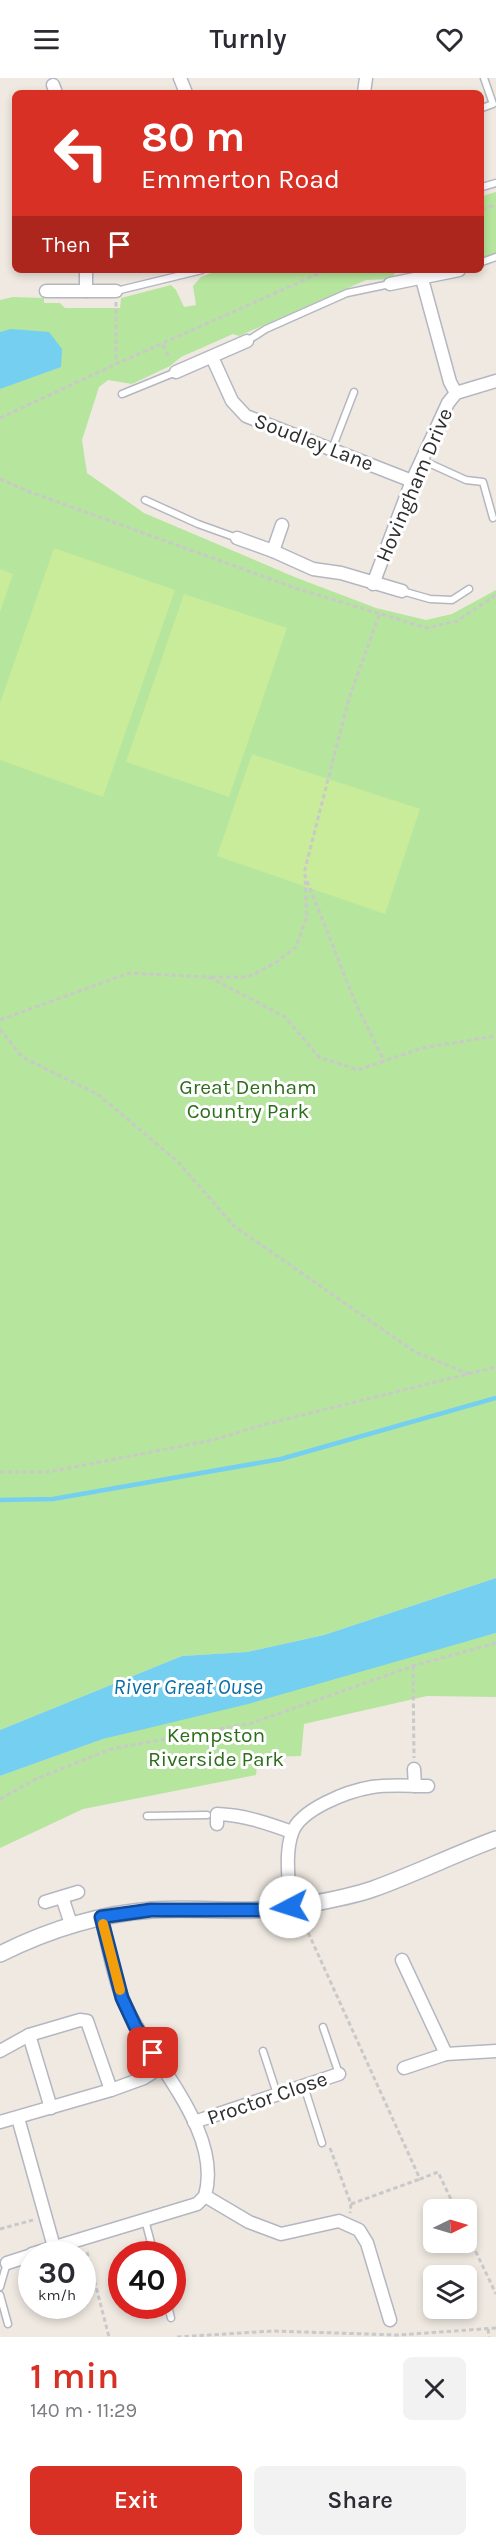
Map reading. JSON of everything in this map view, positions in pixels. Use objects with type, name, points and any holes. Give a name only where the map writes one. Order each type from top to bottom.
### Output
[{"type":"street","points":[[86,273],[86,291]]},
{"type":"street","points":[[390,284],[447,273]]},
{"type":"street","points":[[422,279],[450,382],[456,393]]},
{"type":"street","points":[[46,291],[116,291]]},
{"type":"street","points":[[176,372],[247,341]]},
{"type":"street","name":"Soudley Lane","points":[[212,357],[232,401],[246,416],[412,481]]},
{"type":"street","name":"Hovingham Drive","points":[[373,584],[412,481],[448,403],[456,393],[496,381]]},
{"type":"street","points":[[273,550],[282,525]]},
{"type":"street","points":[[237,538],[273,550],[313,569],[341,573],[402,591]]},
{"type":"street","points":[[294,1906],[289,1852],[292,1832],[302,1816],[357,1790],[375,1786],[422,1786],[414,1769]]},
{"type":"street","points":[[214,1818],[248,1817],[292,1832]]},
{"type":"street","points":[[0,1954],[35,1937],[71,1924],[101,1917],[151,1910],[258,1910],[341,1898],[374,1889],[496,1839]]},
{"type":"street","points":[[45,1902],[78,1892]]},
{"type":"street","points":[[62,1897],[71,1924]]},
{"type":"street","points":[[73,2241],[197,2204],[205,2196],[208,2172],[194,2122],[135,2026],[122,1998],[101,1917]]},
{"type":"street","points":[[402,1960],[446,2054]]},
{"type":"street","points":[[0,2051],[28,2035],[80,2020],[87,2021],[111,2090]]},
{"type":"street","points":[[28,2035],[51,2108]]},
{"type":"street","points":[[404,2068],[446,2054],[496,2051]]},
{"type":"street","points":[[0,2122],[111,2090],[144,2078],[161,2067]]},
{"type":"street","name":"Proctor Close","points":[[194,2122],[339,2074]]},
{"type":"street","points":[[18,2118],[52,2241]]},
{"type":"street","points":[[205,2196],[249,2222],[281,2234],[339,2221],[349,2223],[359,2229],[367,2243],[390,2320]]},
{"type":"street","points":[[7,2263],[18,2259]]},
{"type":"lane","points":[[484,78],[493,104],[484,107]]},
{"type":"lane","points":[[116,291],[189,273]]},
{"type":"lane","points":[[247,341],[266,329],[347,293],[390,284]]},
{"type":"lane","points":[[122,394],[176,372]]},
{"type":"lane","points":[[332,449],[354,392]]},
{"type":"lane","points":[[422,460],[466,480],[483,482],[494,518]]},
{"type":"lane","points":[[145,500],[198,524],[237,538]]},
{"type":"lane","points":[[402,591],[430,599],[452,600],[469,589]]},
{"type":"lane","points":[[147,1815],[214,1818]]},
{"type":"lane","points":[[323,2027],[339,2074]]},
{"type":"lane","points":[[263,2051],[277,2095]]},
{"type":"lane","points":[[304,2085],[322,2143]]},
{"type":"lane","points":[[145,2220],[151,2241]]},
{"type":"lane","points":[[0,2287],[7,2263]]},
{"type":"lane","points":[[0,2295],[8,2324]]},
{"type":"path","points":[[0,418],[320,273]]},
{"type":"path","points":[[116,291],[116,364]]},
{"type":"path","points":[[0,479],[298,589],[427,628],[457,621],[496,596]]},
{"type":"path","points":[[0,1020],[129,974],[248,977],[275,963],[296,947],[307,916],[304,873],[349,698],[379,615]]},
{"type":"path","points":[[304,873],[355,1002],[384,1061]]},
{"type":"path","points":[[209,977],[285,1017],[319,1057],[358,1070],[422,1048],[496,1036]]},
{"type":"path","points":[[0,1029],[22,1057],[99,1095],[178,1162],[234,1226],[415,1352],[470,1374]]},
{"type":"path","points":[[0,1472],[48,1472],[213,1440],[266,1424],[496,1367]]},
{"type":"path","points":[[0,1799],[36,1779],[111,1749],[252,1723],[413,1666],[496,1642]]},
{"type":"path","points":[[413,1666],[413,1747]]},
{"type":"path","points":[[294,1906],[420,2179]]},
{"type":"path","points":[[322,2143],[329,2147],[351,2204],[349,2223]]},
{"type":"path","points":[[351,2204],[438,2172],[451,2199]]},
{"type":"path","points":[[0,2229],[45,2216]]},
{"type":"path","points":[[83,2238],[109,2337]]},
{"type":"path","points":[[476,2253],[496,2294]]},
{"type":"path","points":[[177,2337],[273,2331],[398,2335],[496,2328]]},
{"type":"path","points":[[488,2329],[489,2337]]},
{"type":"green space","points":[[496,192],[496,253],[484,257],[484,195]]},
{"type":"green space","name":"Great Denham Country Park","points":[[211,273],[395,273],[391,279],[366,280],[239,336],[233,334],[181,357],[170,366],[132,384],[108,380],[99,387],[82,440],[87,473],[144,513],[297,578],[376,608],[426,620],[452,614],[496,590],[496,1578],[324,1635],[247,1652],[182,1656],[0,1730],[0,300],[13,297],[44,298],[44,303],[60,303],[65,308],[120,308],[121,298],[171,285],[184,307],[196,305],[193,286],[201,277]]},
{"type":"green space","points":[[54,548],[175,590],[103,797],[0,760],[0,703]]},
{"type":"green space","points":[[0,569],[13,574],[0,612]]},
{"type":"green space","points":[[184,594],[287,628],[229,797],[126,762]]},
{"type":"green space","points":[[252,754],[420,809],[385,914],[217,856]]},
{"type":"green space","name":"Kempston Riverside Park","points":[[496,1633],[496,1697],[427,1696],[304,1724],[301,1756],[258,1757],[256,1775],[83,1809],[0,1848],[0,1776],[103,1739]]},
{"type":"water","points":[[11,329],[49,332],[62,349],[61,367],[0,389],[0,332]]},
{"type":"water","name":"River Great Ouse","points":[[496,1578],[496,1633],[248,1704],[103,1739],[0,1776],[0,1730],[182,1656],[247,1652],[324,1635]]},
{"type":"waterway","points":[[0,1500],[53,1499],[281,1459],[496,1398]]},
{"type":"slow traffic","points":[[103,1924],[120,1990]]},
{"type":"route","points":[[153,2053],[135,2026],[122,1998],[101,1917],[151,1910],[258,1910],[290,1907]]}]
